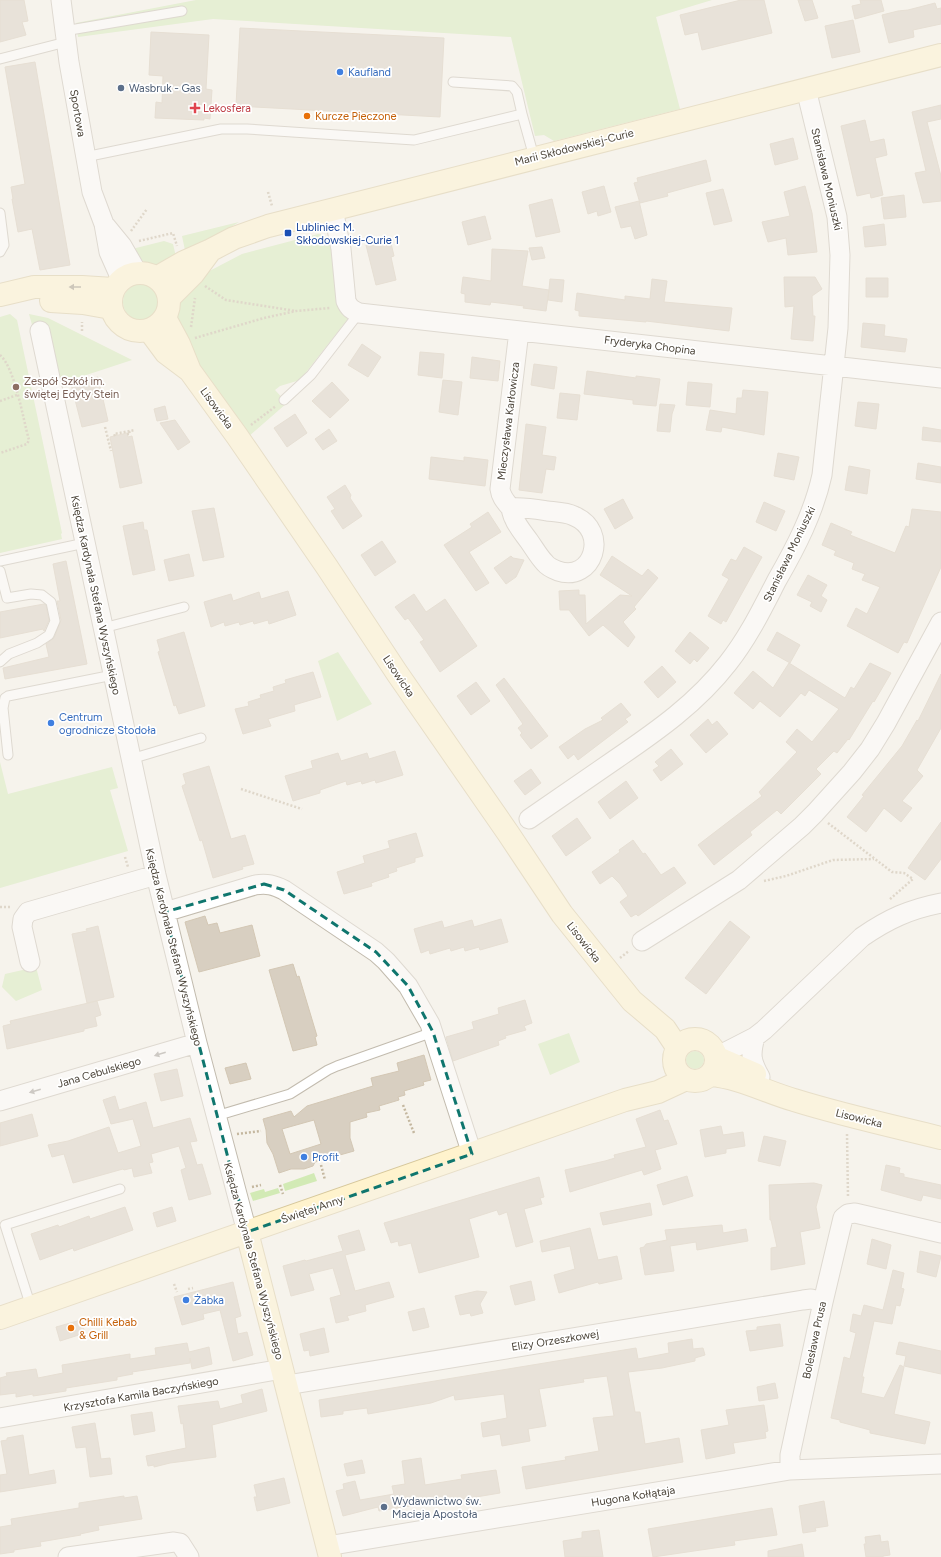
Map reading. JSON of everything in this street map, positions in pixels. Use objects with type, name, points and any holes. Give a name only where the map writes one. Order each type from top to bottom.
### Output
[{"type":"street","name":"Sportowa","points":[[61,0],[65,36],[92,192],[104,224],[109,252],[121,287]]},
{"type":"street","name":"Marii Skłodowskiej-Curie","points":[[158,277],[184,262],[234,238],[268,226],[534,157],[941,55]]},
{"type":"street","name":"Stanisława Moniuszki","points":[[529,819],[653,734],[686,708],[706,688],[728,663],[747,637],[790,557],[817,497],[822,475],[834,366],[840,295],[839,237],[834,204],[806,89]]},
{"type":"street","points":[[333,209],[341,249],[345,295],[354,310]]},
{"type":"street","name":"Marii Skłodowskiej-Curie","points":[[170,296],[193,274],[211,250]]},
{"type":"street","points":[[0,296],[34,287],[121,287],[148,273],[158,277],[166,286],[170,296],[170,308],[157,324],[137,331],[125,327],[116,319],[121,287]]},
{"type":"street","name":"Fryderyka Chopina","points":[[354,310],[519,331],[941,378]]},
{"type":"street","name":"Lisowicka","points":[[157,324],[166,352],[190,371],[237,436],[562,914],[632,1001],[665,1029],[695,1058],[720,1076],[737,1080],[779,1096],[821,1108],[941,1138]]},
{"type":"street","name":"Księdza Kardynała Stefana Wyszyńskiego","points":[[40,331],[156,875],[197,1043],[329,1552]]},
{"type":"street","name":"Mieczysława Karłowicza","points":[[511,508],[503,499],[500,489],[519,331]]},
{"type":"street","points":[[642,942],[738,880],[802,826],[815,813],[852,772],[870,749],[886,723],[941,622]]},
{"type":"street","points":[[30,962],[22,927],[22,919],[28,912],[156,875]]},
{"type":"street","points":[[165,912],[255,885],[274,885],[284,890],[376,952],[408,986],[433,1032],[472,1154]]},
{"type":"street","points":[[695,1058],[735,1046],[755,1037],[862,937],[895,916],[923,906],[941,903]]},
{"type":"street","points":[[755,1037],[751,1049],[751,1058],[760,1077]]},
{"type":"street","name":"Jana Cebulskiego","points":[[0,1101],[197,1043]]},
{"type":"street","name":"Lisowicka","points":[[695,1058],[760,1077],[796,1090],[941,1124]]},
{"type":"street","name":"Świętej Anny","points":[[0,1318],[625,1100],[658,1092],[695,1058]]},
{"type":"street","points":[[848,1214],[854,1213],[941,1233]]},
{"type":"street","name":"Bolesława Prusa","points":[[790,1470],[790,1455],[823,1302],[841,1224],[843,1218],[848,1214]]},
{"type":"street","name":"Elizy Orzeszkowej","points":[[284,1377],[803,1300],[823,1302]]},
{"type":"street","name":"Krzysztofa Kamila Baczyńskiego","points":[[0,1418],[284,1377]]},
{"type":"street","name":"Hugona Kołłątaja","points":[[329,1552],[790,1470],[941,1464]]},
{"type":"street","points":[[68,1557],[174,1542],[180,1543],[189,1557]]},
{"type":"lane","points":[[0,59],[65,36],[182,11]]},
{"type":"lane","points":[[453,82],[512,86],[517,92],[534,157]]},
{"type":"lane","points":[[85,157],[221,129],[247,129],[414,140],[522,114]]},
{"type":"lane","points":[[0,213],[4,245],[0,252]]},
{"type":"lane","points":[[284,400],[311,375],[354,310]]},
{"type":"lane","points":[[0,561],[85,543]]},
{"type":"lane","points":[[0,570],[3,598],[31,594],[42,595],[51,602],[55,621],[49,635],[37,643],[9,654],[0,662]]},
{"type":"lane","points":[[103,628],[184,607]]},
{"type":"lane","points":[[8,755],[3,708],[5,698],[8,696],[113,675]]},
{"type":"lane","points":[[131,759],[201,738]]},
{"type":"lane","points":[[216,1116],[290,1094],[337,1066],[433,1032]]},
{"type":"lane","points":[[32,1307],[3,1224],[120,1189]]},
{"type":"path","points":[[268,192],[272,206]]},
{"type":"path","points":[[127,236],[147,209]]},
{"type":"path","points":[[203,284],[226,300],[296,311],[354,310]]},
{"type":"path","points":[[188,339],[296,311]]},
{"type":"path","points":[[0,355],[12,373],[29,440],[27,444],[0,453]]},
{"type":"path","points":[[0,401],[17,395]]},
{"type":"path","points":[[237,436],[284,400]]},
{"type":"path","points":[[105,427],[110,451]]},
{"type":"path","points":[[115,436],[114,434],[128,433],[135,430]]},
{"type":"path","points":[[241,789],[302,809]]},
{"type":"path","points":[[815,813],[892,872],[904,873],[913,879]]},
{"type":"path","points":[[761,882],[786,876],[833,860],[875,859]]},
{"type":"path","points":[[403,1105],[414,1133]]},
{"type":"path","points":[[847,1128],[848,1214]]},
{"type":"path","points":[[232,1135],[261,1131]]},
{"type":"path","points":[[321,1166],[325,1180]]},
{"type":"path","points":[[280,1185],[283,1194]]},
{"type":"path","points":[[174,1284],[177,1292]]},
{"type":"path","points":[[188,1289],[193,1288]]},
{"type":"highlighted area","points":[[264,884],[284,890],[376,952],[408,986],[433,1032],[472,1154],[247,1232],[165,912]]},
{"type":"green space","points":[[196,0],[712,0],[656,17],[680,109],[554,141],[544,135],[535,136],[511,37],[213,19],[78,37],[76,23]]},
{"type":"green space","points":[[239,222],[186,255],[182,236]]},
{"type":"green space","points":[[318,234],[324,235],[330,243],[341,305],[347,315],[347,320],[300,380],[280,386],[275,390],[287,403],[248,437],[214,393],[179,333],[175,317],[179,300],[198,277],[242,254]]},
{"type":"green space","points":[[164,241],[173,244],[177,261],[152,265],[143,261],[133,250],[136,248]]},
{"type":"green space","points":[[145,284],[154,289],[158,295],[158,309],[154,315],[145,320],[137,320],[128,315],[124,309],[123,298],[128,289],[134,285]]},
{"type":"green space","name":"Zespół Szkół im. świętej Edyty Stein","points":[[10,314],[17,320],[62,533],[62,539],[0,553],[0,317]]},
{"type":"green space","points":[[29,314],[48,318],[132,360],[59,384],[34,332]]},
{"type":"green space","points":[[338,652],[372,704],[337,721],[318,661]]},
{"type":"green space","points":[[0,762],[8,794],[112,767],[118,788],[110,790],[128,851],[0,888]]},
{"type":"green space","points":[[36,967],[42,990],[16,1001],[2,987],[5,974]]},
{"type":"green space","points":[[569,1033],[580,1062],[550,1075],[538,1044]]},
{"type":"green space","points":[[695,1051],[701,1054],[704,1060],[701,1066],[695,1069],[689,1066],[686,1060],[689,1054]]},
{"type":"green space","points":[[314,1173],[317,1181],[285,1191],[283,1184]]},
{"type":"green space","points":[[278,1188],[280,1193],[253,1201],[250,1193],[264,1189],[265,1192]]},
{"type":"building","points":[[0,0],[24,0],[28,21],[22,22],[26,35],[0,42]]},
{"type":"building","points":[[741,0],[764,0],[772,33],[702,50],[698,32],[685,35],[680,15]]},
{"type":"building","points":[[798,0],[812,0],[818,18],[805,21]]},
{"type":"building","points":[[860,0],[881,0],[884,11],[855,19],[852,6],[861,4]]},
{"type":"building","points":[[935,3],[937,9],[941,8],[941,24],[913,30],[914,37],[889,43],[882,15]]},
{"type":"building","points":[[853,20],[860,52],[832,58],[825,26]]},
{"type":"building","name":"Kaufland","points":[[240,28],[444,38],[440,117],[236,106]]},
{"type":"building","points":[[151,32],[209,35],[206,89],[212,90],[210,119],[155,118],[156,102],[162,103],[163,76],[149,75]]},
{"type":"building","points":[[35,62],[70,265],[40,270],[32,229],[18,232],[12,199],[11,187],[25,184],[5,67]]},
{"type":"building","points":[[941,105],[941,119],[927,122],[941,176],[941,201],[923,203],[915,173],[926,171],[912,112]]},
{"type":"building","points":[[865,120],[870,142],[884,139],[887,155],[875,158],[883,195],[871,198],[870,193],[857,196],[841,126]]},
{"type":"building","points":[[793,138],[798,159],[775,165],[770,144]]},
{"type":"building","points":[[706,160],[711,181],[667,193],[668,196],[640,203],[634,183],[638,182],[637,178]]},
{"type":"building","points":[[604,186],[611,212],[598,216],[597,211],[588,214],[582,192]]},
{"type":"building","points":[[805,186],[812,213],[817,252],[788,255],[786,238],[768,242],[762,222],[790,216],[784,192]]},
{"type":"building","points":[[723,189],[732,221],[714,225],[706,193]]},
{"type":"building","points":[[904,195],[906,217],[884,219],[881,198]]},
{"type":"building","points":[[552,199],[560,232],[536,237],[529,205]]},
{"type":"building","points":[[639,201],[647,235],[635,239],[631,226],[621,228],[615,207]]},
{"type":"building","points":[[485,216],[491,239],[468,245],[462,222]]},
{"type":"building","points":[[884,224],[886,245],[865,247],[863,227]]},
{"type":"building","points":[[390,239],[394,256],[391,257],[396,280],[376,285],[366,245]]},
{"type":"building","points":[[542,247],[545,258],[532,260],[529,248]]},
{"type":"building","points":[[492,249],[528,251],[522,286],[549,290],[546,311],[523,308],[524,306],[491,302],[490,305],[465,302],[465,294],[461,293],[463,277],[491,281]]},
{"type":"building","points":[[784,277],[815,277],[822,289],[812,296],[813,316],[815,316],[813,341],[791,339],[794,306],[785,307]]},
{"type":"building","points":[[866,278],[888,278],[888,297],[866,297]]},
{"type":"building","points":[[550,279],[564,280],[562,302],[548,300]]},
{"type":"building","points":[[652,279],[667,281],[664,302],[732,308],[729,331],[646,321],[579,316],[579,311],[575,310],[577,293],[625,300],[625,296],[650,299]]},
{"type":"building","points":[[863,323],[885,325],[884,336],[907,339],[905,352],[861,347]]},
{"type":"building","points":[[362,344],[381,357],[368,377],[348,365]]},
{"type":"building","points":[[420,352],[444,354],[442,378],[418,375]]},
{"type":"building","points":[[472,357],[500,361],[498,381],[470,378]]},
{"type":"building","points":[[534,364],[557,367],[554,389],[531,385]]},
{"type":"building","points":[[587,371],[636,378],[636,376],[660,379],[656,406],[633,404],[633,400],[584,394]]},
{"type":"building","points":[[98,377],[108,421],[82,427],[71,384]]},
{"type":"building","points":[[443,380],[462,382],[458,415],[439,412]]},
{"type":"building","points":[[332,382],[349,400],[330,418],[312,401]]},
{"type":"building","points":[[688,382],[712,384],[710,407],[686,405]]},
{"type":"building","points":[[743,390],[768,392],[764,435],[722,427],[721,432],[706,430],[710,410],[736,414],[737,398],[742,398]]},
{"type":"building","points":[[560,393],[580,395],[577,420],[557,418]]},
{"type":"building","points":[[858,402],[879,404],[876,429],[855,426]]},
{"type":"building","points":[[660,404],[675,405],[672,414],[670,432],[657,431]]},
{"type":"building","points":[[165,406],[168,419],[157,421],[154,409]]},
{"type":"building","points":[[295,414],[307,433],[287,447],[274,428]]},
{"type":"building","points":[[175,420],[190,442],[178,450],[160,423]]},
{"type":"building","points":[[526,424],[546,427],[542,455],[556,457],[554,470],[546,469],[542,493],[519,490]]},
{"type":"building","points":[[923,427],[941,430],[941,442],[922,440]]},
{"type":"building","points":[[329,429],[337,441],[323,450],[315,439]]},
{"type":"building","points":[[127,433],[128,437],[132,436],[142,483],[120,488],[110,437]]},
{"type":"building","points":[[778,453],[799,457],[794,480],[774,476]]},
{"type":"building","points":[[431,457],[464,461],[464,457],[488,460],[485,486],[429,479]]},
{"type":"building","points":[[918,463],[941,467],[941,483],[916,479]]},
{"type":"building","points":[[849,466],[870,470],[867,494],[845,490]]},
{"type":"building","points":[[345,485],[351,495],[350,498],[362,516],[343,529],[331,511],[335,509],[327,497]]},
{"type":"building","points":[[623,499],[633,518],[615,529],[604,509]]},
{"type":"building","points":[[764,502],[785,511],[776,531],[756,522]]},
{"type":"building","points":[[214,508],[224,557],[203,561],[192,511]]},
{"type":"building","points":[[912,509],[941,512],[941,567],[907,643],[904,642],[898,653],[847,626],[856,608],[867,614],[880,587],[862,580],[865,574],[852,569],[854,563],[834,555],[836,551],[822,545],[831,523],[852,532],[850,535],[895,553],[906,526],[909,527]]},
{"type":"building","points":[[488,512],[501,532],[469,552],[489,583],[476,591],[444,545],[472,527],[470,524]]},
{"type":"building","points":[[143,522],[144,530],[147,530],[155,570],[133,575],[123,526]]},
{"type":"building","points":[[382,541],[396,562],[375,576],[361,555]]},
{"type":"building","points":[[744,547],[762,557],[726,622],[723,620],[721,624],[708,616],[729,579],[722,575],[731,559],[736,561]]},
{"type":"building","points":[[189,554],[194,576],[169,581],[164,560]]},
{"type":"building","points":[[511,556],[513,558],[524,560],[516,577],[506,584],[494,568]]},
{"type":"building","points":[[612,556],[642,576],[648,569],[658,578],[634,607],[636,609],[623,622],[635,637],[628,647],[603,625],[589,636],[569,610],[560,610],[559,591],[579,590],[579,595],[585,595],[586,624],[620,595],[632,596],[600,575]]},
{"type":"building","points":[[66,561],[87,664],[5,679],[3,668],[49,657],[46,644],[54,638],[61,620],[57,601],[60,601],[53,564]]},
{"type":"building","points":[[808,575],[827,585],[821,596],[827,600],[821,612],[810,606],[812,602],[797,595]]},
{"type":"building","points":[[288,591],[296,615],[269,624],[268,620],[254,624],[253,621],[240,625],[239,622],[225,626],[224,622],[211,627],[204,602],[231,594],[233,601],[259,592],[261,599]]},
{"type":"building","points":[[414,594],[426,612],[445,599],[477,646],[440,672],[420,642],[424,640],[408,618],[405,620],[395,607]]},
{"type":"building","points":[[44,604],[46,605],[49,620],[44,631],[43,629],[0,638],[0,612]]},
{"type":"building","points":[[184,632],[205,706],[179,714],[176,705],[174,706],[158,652],[160,651],[157,640]]},
{"type":"building","points":[[690,632],[709,648],[697,662],[694,659],[690,664],[675,651]]},
{"type":"building","points":[[777,632],[800,645],[790,663],[767,650]]},
{"type":"building","points":[[789,663],[845,698],[851,687],[854,689],[870,663],[891,673],[849,740],[848,739],[837,753],[834,751],[816,769],[821,774],[781,814],[777,810],[750,832],[752,835],[714,865],[698,845],[762,796],[759,792],[797,752],[786,742],[797,729],[812,742],[839,709],[809,690],[805,696],[801,693],[780,717],[760,701],[753,709],[734,693],[753,671],[773,688]]},
{"type":"building","points":[[662,666],[676,682],[658,698],[644,682]]},
{"type":"building","points":[[313,672],[321,697],[294,705],[295,711],[268,719],[271,726],[243,734],[235,709],[249,706],[248,702],[261,698],[260,695],[274,691],[273,687],[286,683],[285,680]]},
{"type":"building","points":[[941,674],[941,728],[917,770],[923,776],[902,801],[912,808],[901,822],[884,808],[866,832],[847,817],[864,796],[862,795],[902,746],[917,720],[918,721]]},
{"type":"building","points":[[504,678],[548,736],[531,749],[520,735],[522,733],[518,728],[523,724],[496,685]]},
{"type":"building","points":[[476,682],[490,701],[471,715],[457,696]]},
{"type":"building","points":[[621,703],[631,715],[625,719],[628,722],[578,760],[574,754],[568,759],[559,747],[585,729],[603,720],[601,718]]},
{"type":"building","points":[[708,719],[712,725],[717,721],[728,734],[706,753],[690,735]]},
{"type":"building","points":[[671,749],[683,764],[661,781],[653,770],[659,766],[655,762]]},
{"type":"building","points":[[395,751],[403,775],[376,783],[375,780],[362,784],[361,781],[347,785],[346,781],[320,790],[320,793],[293,801],[285,776],[313,768],[311,761],[338,753],[341,761],[367,753],[369,759]]},
{"type":"building","points":[[209,766],[231,839],[245,835],[254,864],[213,878],[202,840],[200,841],[182,786],[186,784],[183,774]]},
{"type":"building","points":[[531,769],[541,783],[525,795],[514,781]]},
{"type":"building","points":[[626,781],[638,798],[610,819],[598,802]]},
{"type":"building","points":[[577,818],[591,838],[566,856],[552,836]]},
{"type":"building","points":[[941,822],[941,859],[925,880],[908,868]]},
{"type":"building","points":[[416,833],[423,856],[415,858],[415,862],[396,868],[397,871],[388,874],[389,877],[371,883],[372,886],[344,894],[337,872],[365,863],[363,856],[390,848],[388,841]]},
{"type":"building","points":[[633,840],[643,854],[645,853],[661,875],[674,867],[686,883],[638,916],[636,914],[631,917],[620,902],[628,896],[620,884],[612,876],[600,884],[592,872],[620,852],[619,850]]},
{"type":"building","points":[[205,916],[208,925],[217,923],[220,933],[252,925],[260,956],[199,972],[185,922]]},
{"type":"building","points":[[501,919],[508,942],[480,950],[479,947],[465,951],[464,947],[451,951],[450,948],[430,954],[429,950],[421,953],[414,929],[442,921],[444,928],[472,920],[474,927]]},
{"type":"building","points":[[730,921],[750,937],[706,994],[685,978]]},
{"type":"building","points":[[98,926],[114,997],[87,1003],[72,934],[87,931],[86,929]]},
{"type":"building","points":[[293,964],[297,977],[299,976],[317,1036],[315,1037],[317,1045],[293,1051],[269,970]]},
{"type":"building","points":[[525,1000],[532,1023],[524,1026],[526,1030],[505,1036],[506,1038],[498,1041],[499,1045],[453,1061],[446,1037],[474,1029],[472,1022],[499,1014],[498,1008]]},
{"type":"building","points":[[97,1001],[101,1015],[95,1017],[97,1026],[84,1029],[84,1031],[7,1049],[3,1026],[11,1024],[10,1021]]},
{"type":"building","points":[[424,1055],[431,1080],[423,1082],[424,1085],[404,1091],[405,1095],[398,1097],[399,1100],[379,1106],[380,1110],[366,1113],[367,1117],[350,1122],[350,1138],[354,1151],[315,1162],[313,1166],[304,1169],[291,1169],[279,1173],[273,1154],[267,1143],[263,1119],[291,1111],[294,1117],[307,1106],[373,1086],[371,1078],[399,1071],[397,1063]],"holes":[[[314,1120],[321,1144],[290,1154],[282,1129]]]},
{"type":"building","points":[[246,1063],[251,1079],[230,1084],[225,1068]]},
{"type":"building","points":[[177,1069],[183,1096],[161,1101],[154,1074]]},
{"type":"building","points":[[115,1096],[119,1110],[146,1102],[153,1128],[190,1118],[197,1141],[190,1142],[197,1165],[202,1164],[211,1194],[189,1200],[181,1170],[186,1168],[179,1146],[151,1154],[153,1162],[149,1163],[152,1173],[134,1177],[132,1168],[123,1169],[73,1183],[64,1154],[52,1157],[48,1145],[68,1141],[109,1127],[118,1153],[141,1146],[133,1119],[111,1124],[103,1100]]},
{"type":"building","points":[[660,1110],[664,1121],[668,1120],[677,1144],[655,1150],[661,1169],[644,1175],[642,1170],[570,1192],[565,1170],[605,1161],[615,1158],[614,1155],[646,1147],[636,1119]]},
{"type":"building","points":[[32,1114],[38,1136],[0,1146],[0,1123]]},
{"type":"building","points":[[721,1126],[723,1135],[743,1132],[745,1146],[726,1149],[726,1153],[705,1157],[700,1130]]},
{"type":"building","points":[[764,1136],[786,1141],[780,1166],[758,1161]]},
{"type":"building","points":[[886,1165],[900,1168],[899,1173],[904,1174],[904,1177],[941,1185],[941,1199],[923,1195],[921,1201],[881,1190]]},
{"type":"building","points":[[687,1176],[693,1196],[663,1205],[657,1185]]},
{"type":"building","points":[[539,1177],[544,1197],[540,1198],[542,1204],[524,1209],[533,1242],[516,1247],[507,1212],[499,1215],[497,1210],[469,1219],[479,1257],[419,1273],[411,1243],[399,1246],[398,1241],[391,1243],[384,1223]]},
{"type":"building","points":[[814,1183],[822,1185],[816,1207],[820,1228],[800,1232],[805,1264],[771,1270],[771,1248],[777,1247],[770,1220],[769,1185]]},
{"type":"building","points":[[650,1203],[652,1215],[603,1225],[600,1213]]},
{"type":"building","points":[[125,1207],[133,1230],[74,1251],[73,1248],[40,1260],[31,1234],[58,1225],[59,1227],[89,1216],[90,1219]]},
{"type":"building","points":[[172,1207],[176,1221],[157,1227],[153,1213]]},
{"type":"building","points":[[722,1225],[723,1233],[746,1229],[748,1241],[697,1250],[696,1242],[670,1246],[674,1271],[645,1275],[640,1248],[644,1247],[646,1244],[667,1240],[665,1230]]},
{"type":"building","points":[[590,1228],[598,1260],[617,1256],[622,1279],[599,1284],[598,1282],[559,1293],[554,1275],[575,1269],[570,1246],[542,1252],[540,1241]]},
{"type":"building","points":[[359,1230],[365,1250],[345,1255],[355,1291],[389,1282],[394,1297],[365,1305],[366,1311],[347,1316],[349,1320],[336,1323],[330,1298],[341,1295],[333,1268],[309,1274],[314,1290],[291,1296],[283,1266],[343,1251],[338,1236]]},
{"type":"building","points":[[872,1239],[891,1245],[886,1269],[867,1264]]},
{"type":"building","points":[[920,1251],[941,1256],[936,1277],[917,1272]]},
{"type":"building","points":[[893,1270],[904,1273],[901,1288],[904,1289],[900,1306],[896,1305],[892,1324],[874,1321],[862,1377],[864,1377],[861,1393],[884,1398],[900,1365],[904,1367],[894,1414],[930,1422],[925,1444],[870,1433],[870,1430],[831,1418],[844,1357],[850,1359],[856,1333],[850,1331],[853,1314],[861,1316],[864,1305],[883,1310]]},
{"type":"building","points":[[531,1281],[535,1300],[515,1305],[510,1286]]},
{"type":"building","points":[[233,1282],[241,1316],[235,1318],[238,1334],[247,1332],[253,1355],[233,1361],[220,1310],[203,1314],[204,1319],[182,1325],[174,1297]]},
{"type":"building","points":[[477,1291],[487,1292],[480,1304],[483,1313],[471,1316],[470,1313],[460,1315],[455,1296]]},
{"type":"building","points":[[424,1308],[429,1327],[413,1331],[408,1312]]},
{"type":"building","points":[[81,1320],[85,1333],[60,1341],[56,1327]]},
{"type":"building","points":[[780,1324],[783,1346],[750,1351],[746,1331],[757,1330],[757,1327]]},
{"type":"building","points":[[324,1328],[329,1352],[310,1356],[309,1350],[304,1351],[300,1334]]},
{"type":"building","points":[[692,1339],[693,1349],[703,1348],[705,1355],[695,1358],[695,1361],[662,1368],[628,1372],[635,1412],[640,1412],[645,1444],[679,1438],[683,1462],[526,1489],[522,1467],[566,1460],[565,1457],[599,1451],[593,1418],[614,1416],[607,1376],[583,1379],[584,1382],[539,1389],[546,1426],[528,1429],[530,1441],[502,1446],[500,1434],[483,1437],[481,1423],[507,1418],[504,1394],[455,1400],[454,1395],[431,1403],[368,1414],[367,1408],[343,1411],[343,1414],[321,1417],[319,1400],[636,1348],[638,1359],[669,1353],[668,1343]]},
{"type":"building","points":[[899,1342],[941,1351],[941,1374],[904,1366],[906,1356],[896,1354]]},
{"type":"building","points":[[187,1343],[189,1352],[209,1347],[212,1364],[192,1369],[190,1358],[190,1363],[132,1372],[133,1374],[117,1377],[117,1380],[66,1388],[66,1391],[33,1396],[33,1394],[16,1397],[16,1393],[0,1395],[0,1378],[7,1376],[6,1373],[36,1369],[38,1378],[63,1373],[62,1365],[130,1354],[130,1359],[156,1355],[155,1348]]},
{"type":"building","points":[[775,1383],[778,1398],[759,1401],[757,1387]]},
{"type":"building","points":[[262,1389],[267,1411],[212,1425],[216,1457],[170,1463],[154,1467],[154,1465],[148,1466],[146,1456],[186,1448],[183,1423],[181,1424],[178,1406],[218,1401],[220,1409],[243,1403],[241,1395]]},
{"type":"building","points":[[764,1405],[768,1431],[765,1432],[766,1438],[733,1443],[735,1453],[706,1459],[701,1430],[729,1425],[726,1410]]},
{"type":"building","points":[[152,1412],[155,1431],[134,1435],[131,1415]]},
{"type":"building","points":[[95,1423],[101,1459],[110,1458],[112,1474],[90,1477],[86,1447],[76,1448],[72,1427]]},
{"type":"building","points":[[23,1435],[29,1475],[54,1470],[56,1483],[0,1492],[0,1475],[7,1474],[1,1441],[7,1440],[7,1438]]},
{"type":"building","points":[[421,1458],[425,1485],[462,1479],[461,1475],[496,1470],[500,1493],[379,1511],[378,1507],[343,1516],[336,1491],[344,1489],[343,1484],[355,1481],[360,1500],[394,1494],[392,1486],[405,1484],[402,1461]]},
{"type":"building","points":[[362,1460],[365,1473],[347,1476],[344,1464]]},
{"type":"building","points":[[284,1478],[290,1503],[257,1511],[254,1497],[257,1497],[254,1485]]},
{"type":"building","points":[[124,1496],[124,1498],[137,1496],[142,1519],[98,1526],[99,1530],[80,1534],[81,1535],[40,1542],[41,1546],[14,1550],[14,1552],[0,1554],[0,1527],[12,1525],[11,1519],[79,1508],[79,1503]]},
{"type":"building","points":[[824,1501],[828,1526],[815,1528],[816,1531],[803,1533],[799,1506]]},
{"type":"building","points":[[772,1508],[777,1535],[734,1541],[735,1545],[653,1557],[648,1529]]},
{"type":"building","points":[[599,1530],[603,1557],[565,1557],[563,1541],[582,1538],[582,1532]]},
{"type":"building","points":[[880,1535],[881,1542],[888,1541],[890,1555],[883,1557],[866,1557],[864,1544],[866,1544],[865,1537]]},
{"type":"building","points":[[802,1544],[804,1557],[768,1557],[768,1551]]},
{"type":"place","name":"Kaufland","points":[[340,72]]},
{"type":"place","name":"Wasbruk - Gas","points":[[121,88]]},
{"type":"place","name":"Lekosfera","points":[[195,108]]},
{"type":"place","name":"Kurcze Pieczone","points":[[307,116]]},
{"type":"place","name":"Lubliniec M. Skłodowskiej-Curie 1","points":[[288,233]]},
{"type":"place","name":"Zespół Szkół im. świętej Edyty Stein","points":[[16,387]]},
{"type":"place","name":"Centrum ogrodnicze Stodoła","points":[[51,723]]},
{"type":"place","name":"Profit","points":[[304,1157]]},
{"type":"place","name":"Żabka","points":[[186,1300]]},
{"type":"place","name":"Chilli Kebab & Grill","points":[[71,1328]]},
{"type":"place","name":"Wydawnictwo św. Macieja Apostoła","points":[[384,1507]]}]
